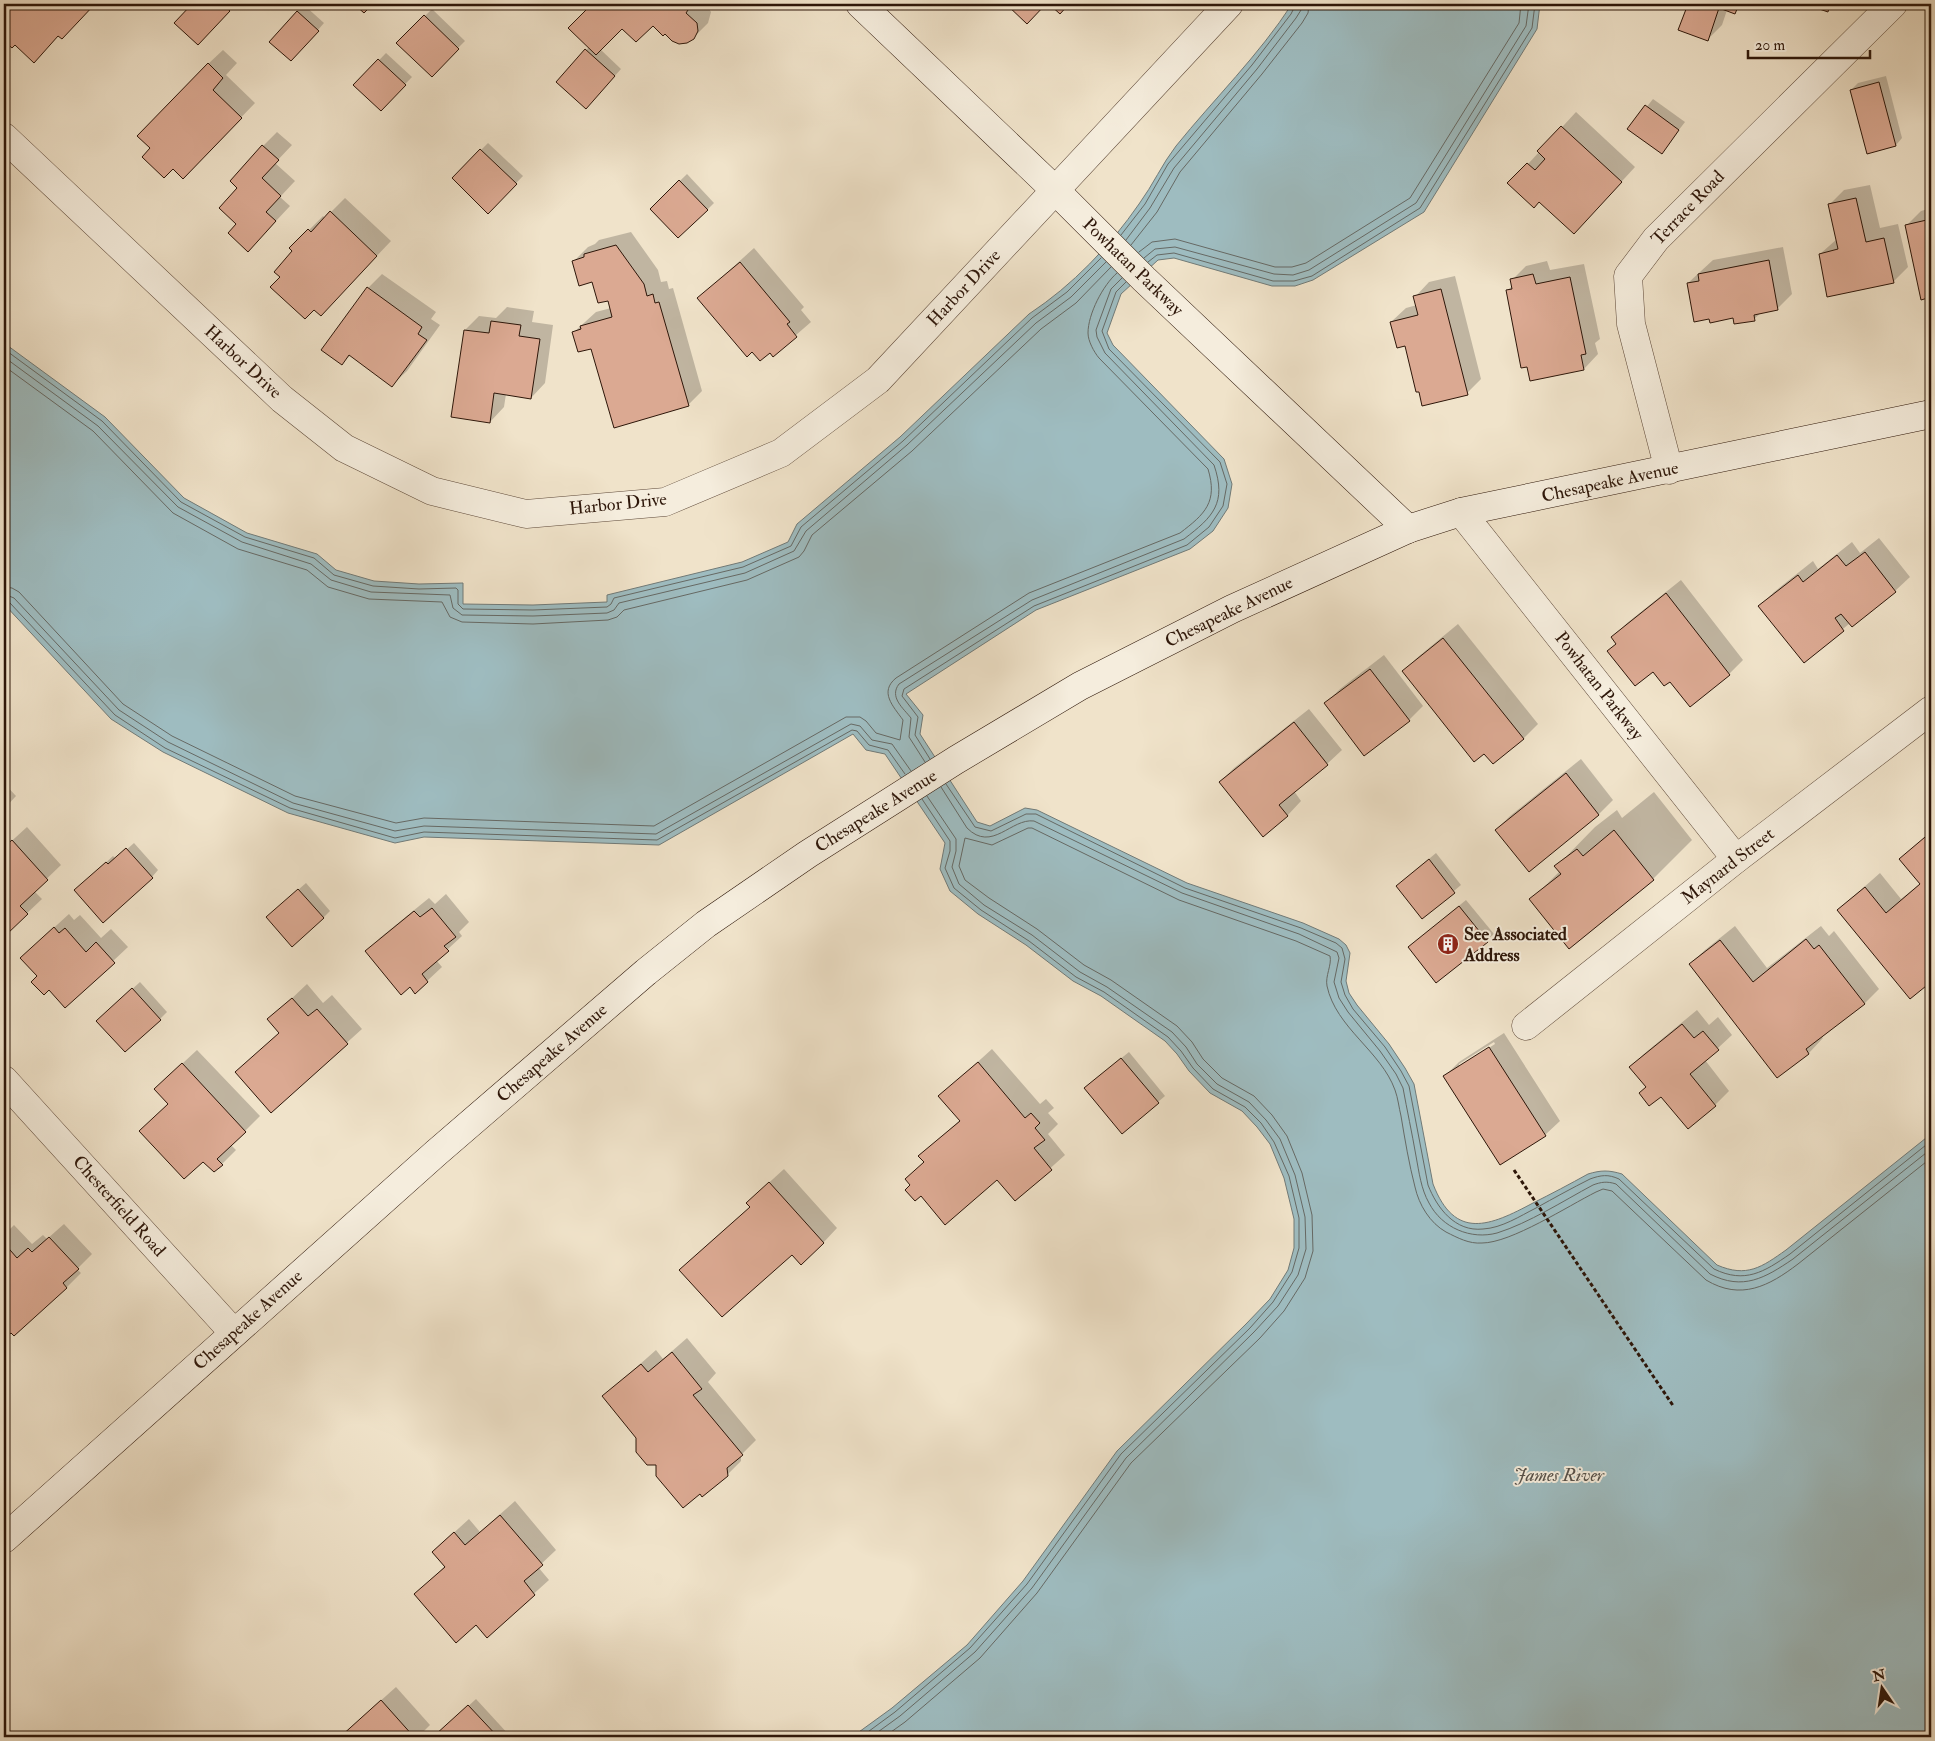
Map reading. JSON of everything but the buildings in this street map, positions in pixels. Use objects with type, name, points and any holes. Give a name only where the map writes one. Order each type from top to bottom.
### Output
[{"type":"street","name":"Powhatan Parkway","points":[[860,4],[1055,190],[1144,279],[1408,529]]},
{"type":"street","name":"Harbor Drive","points":[[4,137],[282,399],[344,448],[432,492],[526,514],[665,502],[781,453],[878,380],[1229,4]]},
{"type":"street","name":"Terrace Road","points":[[1669,470],[1631,324],[1628,276],[1656,239],[1893,4]]},
{"type":"street","name":"Chesapeake Avenue","points":[[4,1540],[436,1153],[646,972],[706,924],[808,854],[956,760],[1089,682],[1232,609],[1408,529],[1461,512],[1931,414]]},
{"type":"street","name":"Powhatan Parkway","points":[[1461,512],[1736,859]]},
{"type":"street","name":"Maynard Street","points":[[1526,1026],[1736,859],[1931,710]]},
{"type":"street","name":"Chesterfield Road","points":[[4,1080],[234,1333]]},
{"type":"path","points":[[1514,1170],[1674,1407]]},
{"type":"water","name":"James River","points":[[1292,4],[1540,4],[1537,29],[1424,212],[1313,280],[1295,286],[1272,286],[1174,258],[1158,260],[1121,294],[1107,333],[1113,345],[1224,459],[1232,484],[1228,508],[1213,531],[1190,549],[1036,610],[906,694],[923,715],[920,734],[977,822],[990,826],[1025,808],[1037,810],[1187,883],[1303,923],[1339,939],[1346,945],[1350,953],[1346,981],[1349,993],[1389,1044],[1414,1084],[1433,1184],[1442,1202],[1452,1214],[1463,1221],[1475,1223],[1488,1222],[1502,1218],[1588,1174],[1601,1171],[1613,1172],[1622,1174],[1717,1265],[1737,1271],[1754,1269],[1762,1266],[1786,1250],[1931,1134],[1931,1737],[852,1737],[892,1708],[967,1645],[1023,1581],[1117,1451],[1270,1299],[1288,1270],[1294,1248],[1294,1219],[1284,1178],[1270,1144],[1242,1111],[1210,1093],[1165,1041],[1101,996],[1073,981],[1026,945],[978,914],[950,891],[940,869],[945,843],[885,754],[866,750],[853,734],[659,845],[424,837],[395,843],[288,813],[163,752],[111,719],[4,604],[4,343],[105,417],[184,498],[247,533],[317,554],[336,570],[374,581],[419,584],[463,583],[463,604],[533,605],[607,602],[607,595],[742,562],[788,542],[797,524],[900,437],[1029,314],[1061,290],[1090,264],[1128,220],[1176,146],[1251,59]]},
{"type":"place","name":"See Associated Address","points":[[1448,944]]}]
